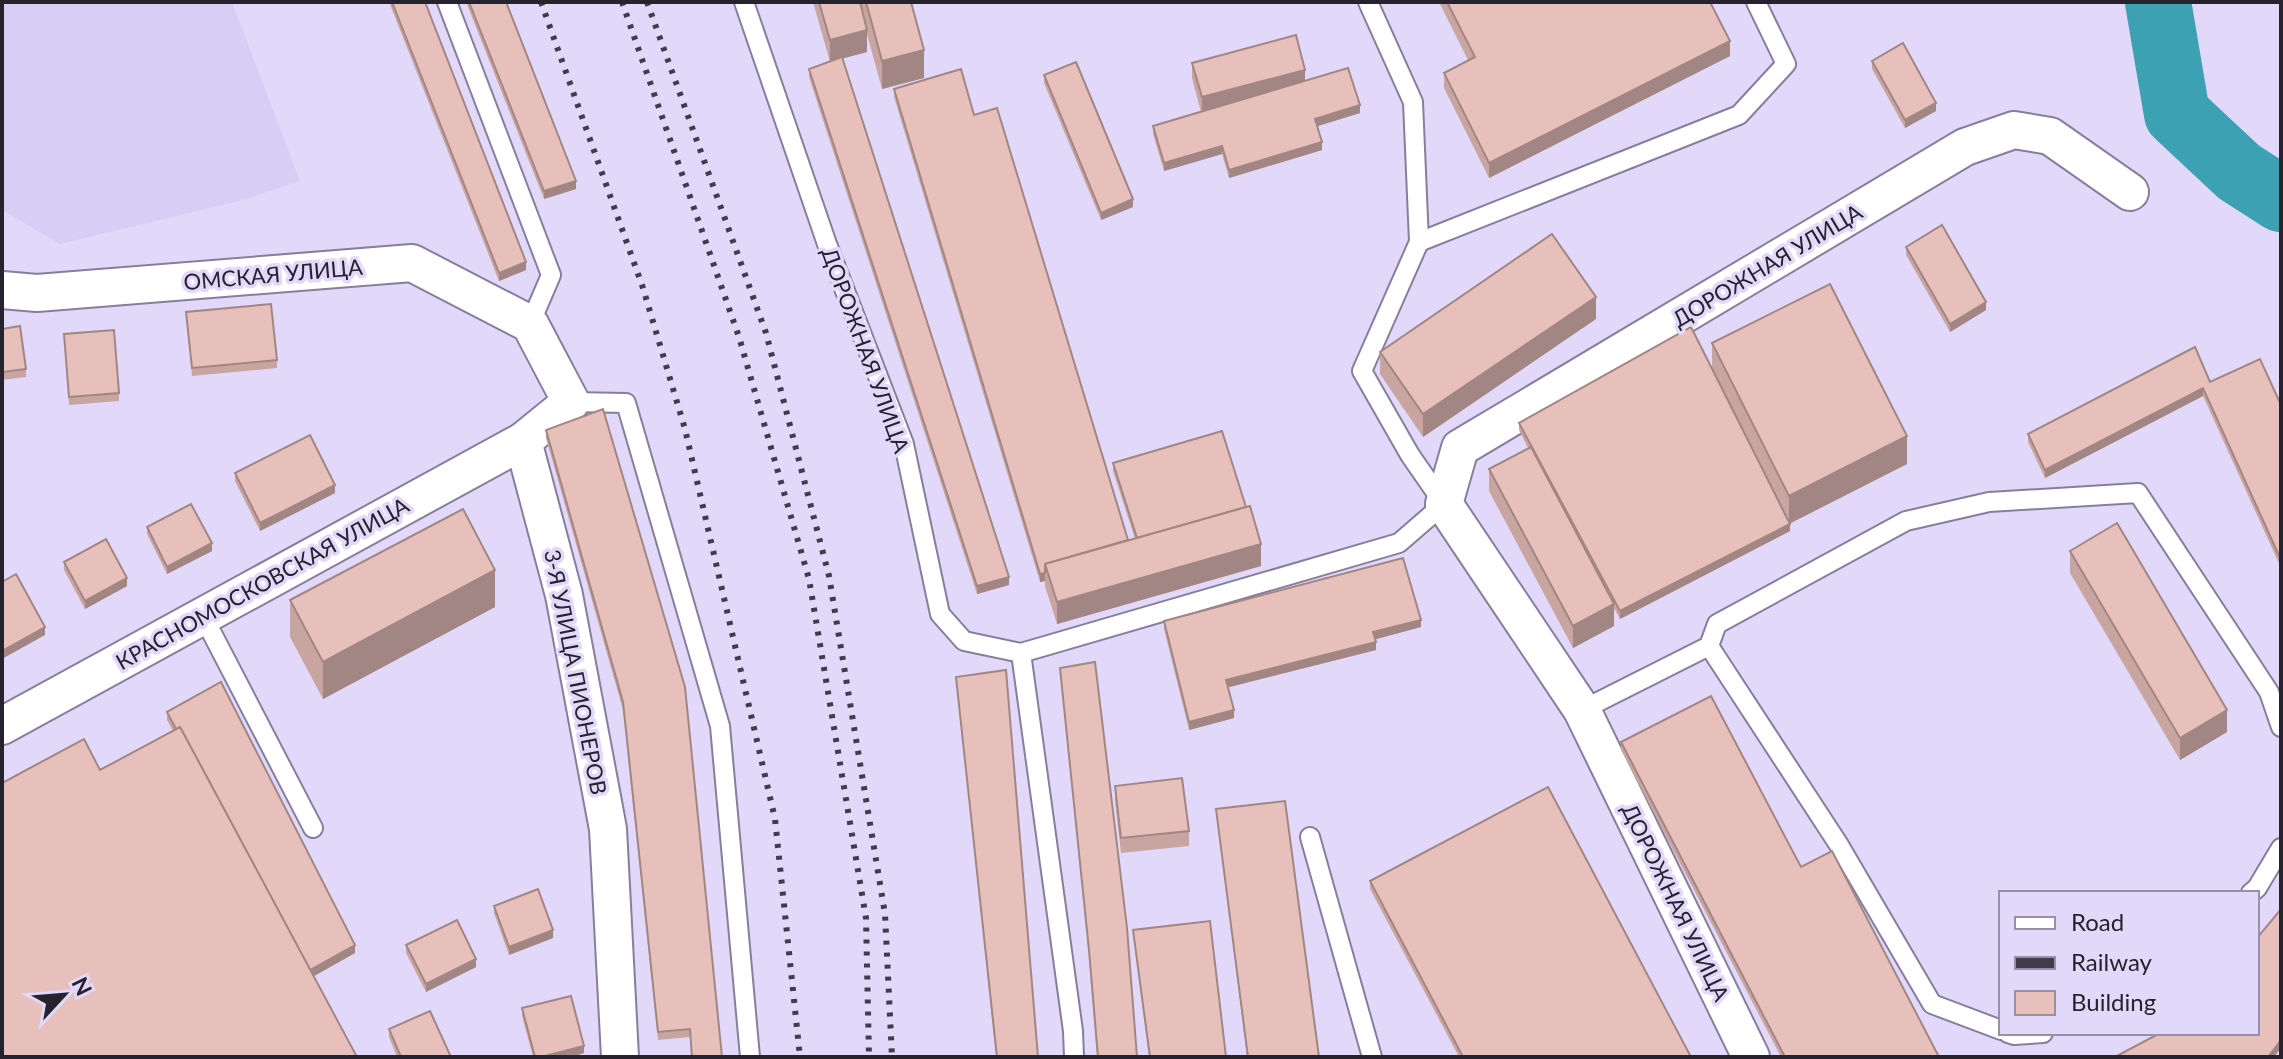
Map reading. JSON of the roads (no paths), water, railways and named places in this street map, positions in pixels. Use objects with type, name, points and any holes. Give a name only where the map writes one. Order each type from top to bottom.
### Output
[{"type":"street","name":"ДОРОЖНАЯ УЛИЦА","points":[[1751,1057],[1582,710],[1444,504],[1460,448],[1965,147],[2014,130],[2050,136],[2130,192]]},
{"type":"street","name":"ОМСКАЯ УЛИЦА","points":[[2,290],[37,293],[412,263],[530,324]]},
{"type":"street","points":[[523,441],[571,402],[530,324]]},
{"type":"street","name":"КРАСНОМОСКОВСКАЯ УЛИЦА","points":[[3,723],[523,441]]},
{"type":"street","name":"3-Я УЛИЦА ПИОНЕРОВ","points":[[523,441],[564,595],[608,829],[620,1057]]},
{"type":"lane","points":[[447,2],[551,275],[530,324]]},
{"type":"lane","name":"ДОРОЖНАЯ УЛИЦА","points":[[744,2],[827,244],[904,444],[940,614],[964,641],[1021,653],[1399,543],[1444,504]]},
{"type":"lane","points":[[1368,2],[1413,102],[1419,242],[1362,371],[1410,455],[1444,504]]},
{"type":"lane","points":[[1419,242],[1739,115],[1786,64],[1756,2]]},
{"type":"lane","points":[[571,402],[626,403],[720,726],[750,1057]]},
{"type":"lane","points":[[1582,710],[1709,646],[1717,624],[1906,521],[1989,502],[2138,493],[2269,692],[2281,727]]},
{"type":"lane","points":[[203,616],[313,828]]},
{"type":"lane","points":[[1709,646],[1839,845],[1932,1004],[1999,1029]]},
{"type":"lane","points":[[1021,653],[1074,1057]]},
{"type":"lane","points":[[1310,837],[1372,1057]]},
{"type":"lane","points":[[2253,891],[2281,848]]},
{"type":"waterway","points":[[2158,2],[2177,114],[2239,172],[2281,199]]},
{"type":"railway","points":[[541,2],[643,288],[685,429],[775,819],[800,1057]]},
{"type":"railway","points":[[622,2],[739,337],[809,579],[866,918],[869,1057]]},
{"type":"railway","points":[[647,2],[766,333],[829,576],[885,914],[892,1057]]}]
